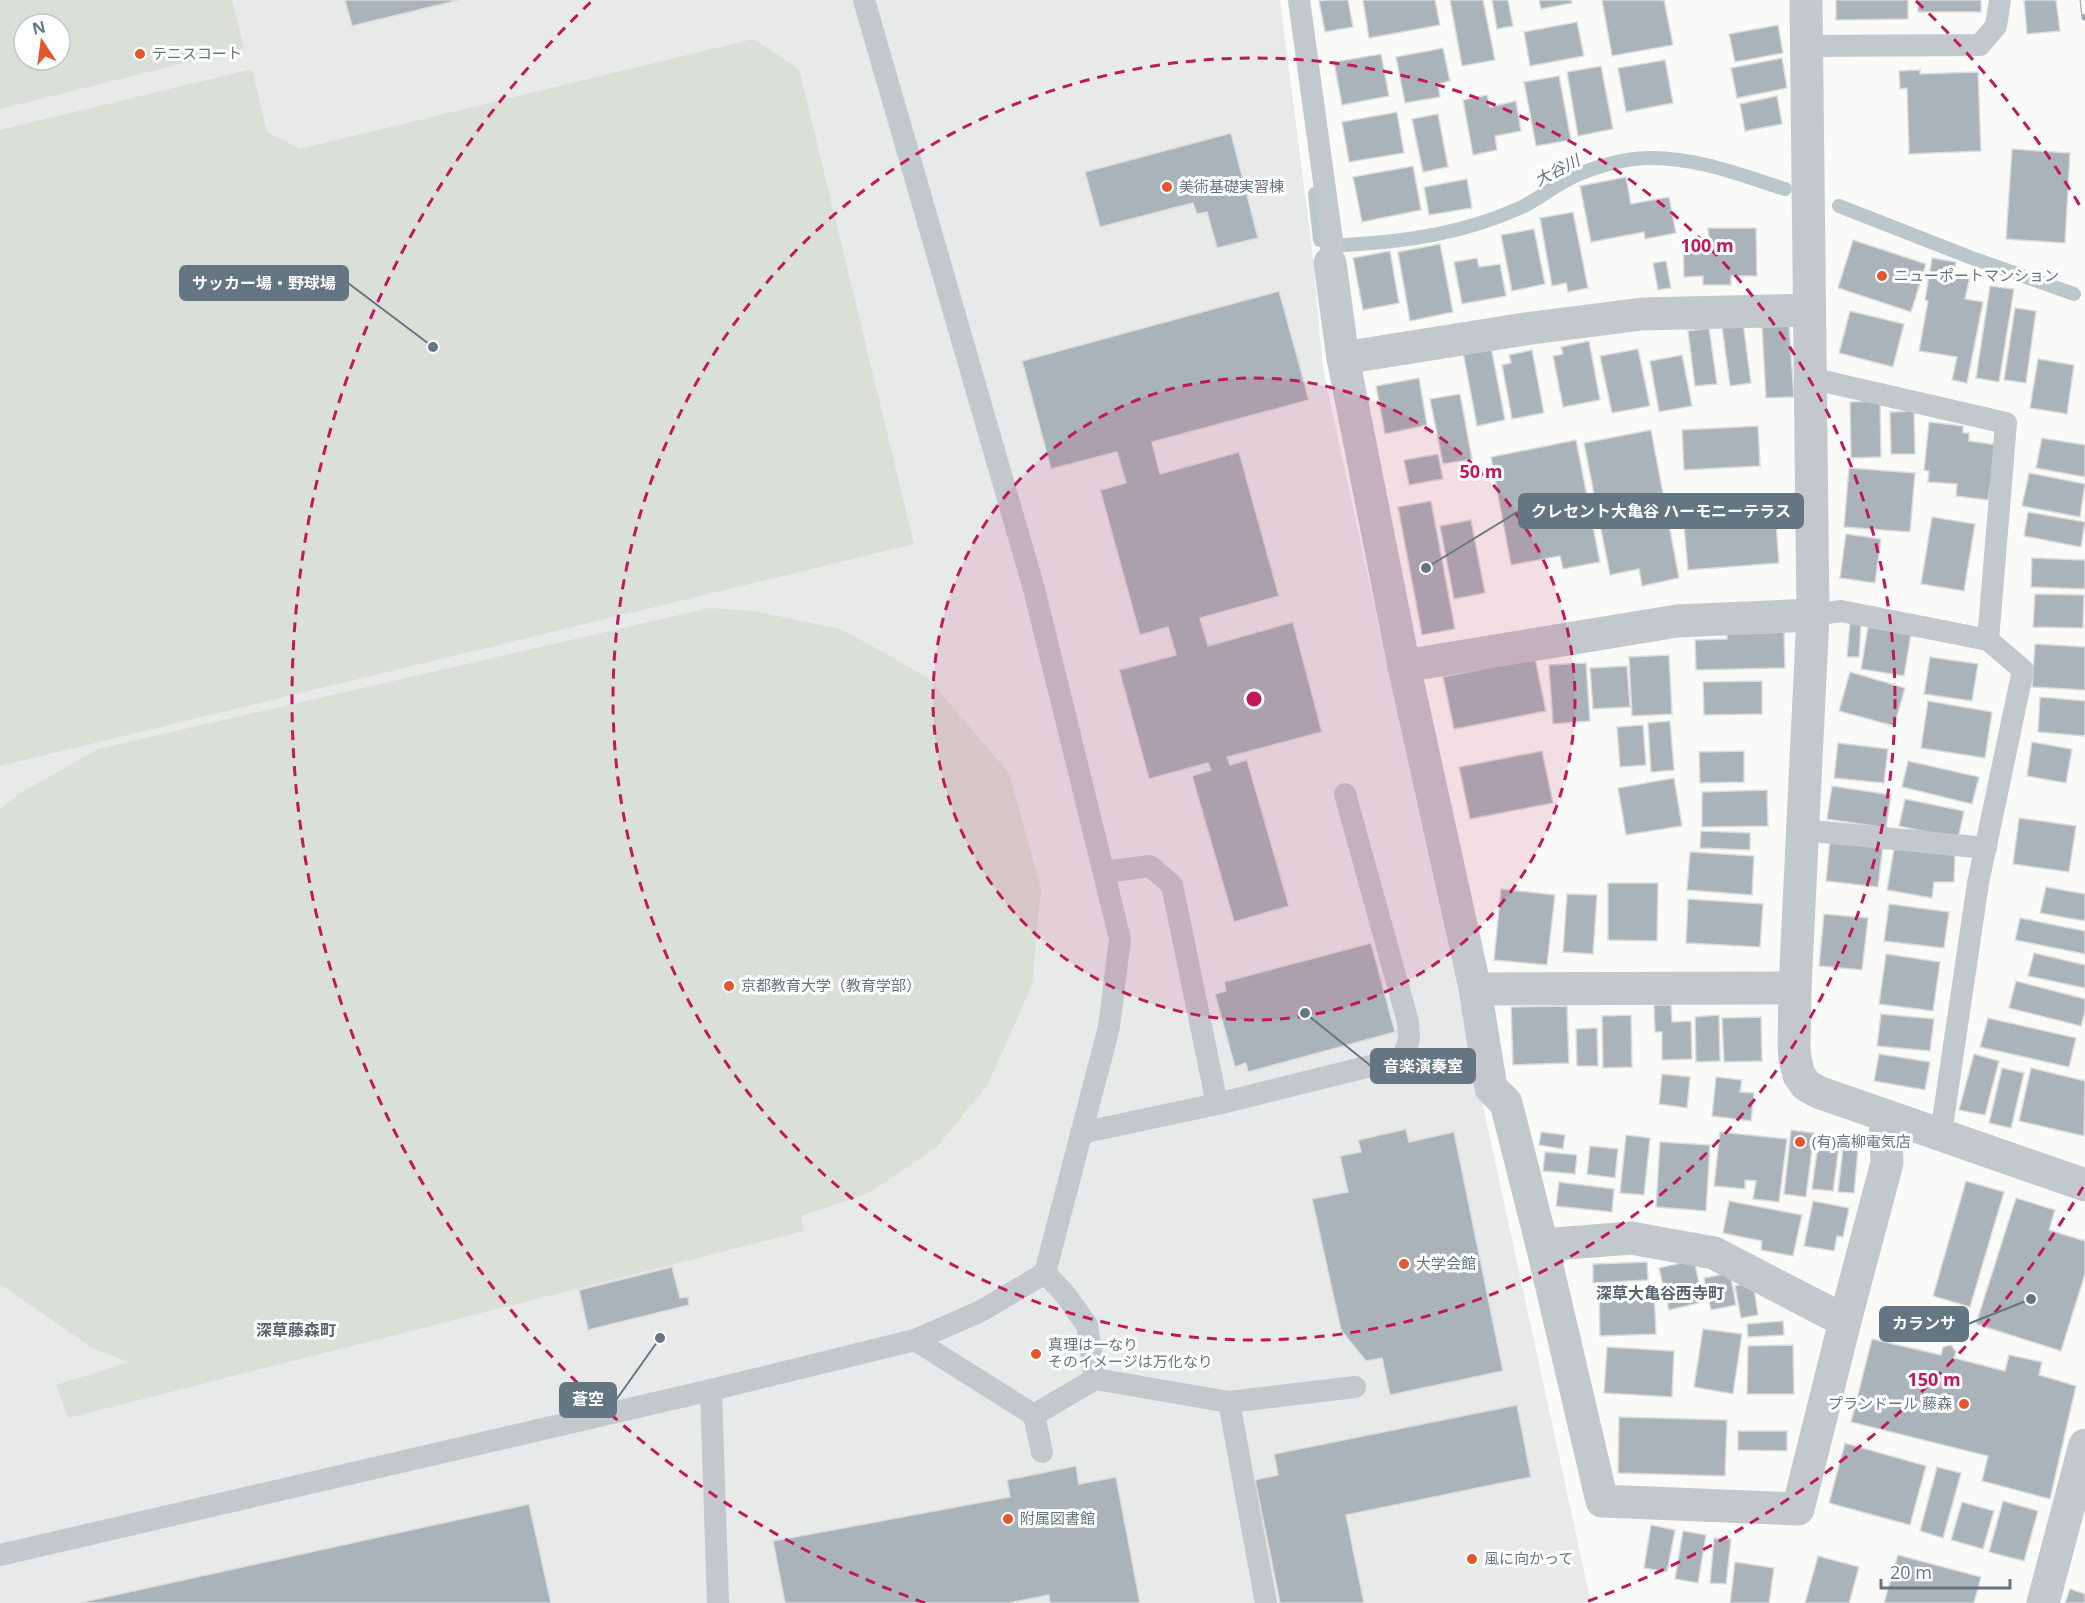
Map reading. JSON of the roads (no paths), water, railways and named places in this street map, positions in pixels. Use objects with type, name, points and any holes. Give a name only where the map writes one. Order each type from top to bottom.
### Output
[{"type":"street","points":[[1806,0],[1813,615],[1795,988],[1795,1059],[1799,1075],[1806,1084],[1818,1092],[2085,1185]]},
{"type":"street","points":[[1330,263],[1343,358],[1404,666],[1474,989],[1491,1088],[1506,1103],[1602,1501],[1798,1509],[1887,1163],[1885,1116]]},
{"type":"street","points":[[1343,358],[1526,329],[1642,314],[1809,310]]},
{"type":"street","points":[[1404,666],[1677,621],[1813,615]]},
{"type":"street","points":[[1474,989],[1795,988]]},
{"type":"street","points":[[1542,1245],[1631,1238],[1714,1253],[1845,1321]]},
{"type":"street","points":[[2043,1603],[2085,1445]]},
{"type":"lane","points":[[0,1555],[915,1341],[981,1311],[1045,1273],[1109,1027],[1120,939],[1034,589],[864,0]]},
{"type":"lane","points":[[1299,0],[1332,240],[1330,263]]},
{"type":"lane","points":[[1806,46],[1980,45],[1996,26],[2000,0]]},
{"type":"lane","points":[[1810,378],[2006,423],[1988,640]]},
{"type":"lane","points":[[1813,615],[1841,611],[1988,640],[2023,670],[1976,895],[1941,1134]]},
{"type":"lane","points":[[1081,1133],[1217,1104],[1403,1058],[1409,1039],[1408,1022],[1345,794]]},
{"type":"lane","points":[[1802,830],[1986,848]]},
{"type":"lane","points":[[1104,872],[1150,866],[1172,885],[1217,1104]]},
{"type":"lane","points":[[1045,1273],[1064,1293],[1087,1325],[1095,1379]]},
{"type":"lane","points":[[915,1341],[1034,1415],[1042,1452]]},
{"type":"lane","points":[[1034,1415],[1095,1379],[1229,1402],[1355,1387]]},
{"type":"lane","points":[[711,1390],[718,1603]]},
{"type":"lane","points":[[1229,1402],[1262,1599]]},
{"type":"waterway","name":"大谷川","points":[[1344,245],[1412,239],[1457,230],[1522,207],[1584,172],[1638,158],[1683,160],[1785,189]]},
{"type":"waterway","name":"大谷川","points":[[1315,194],[1320,240]]},
{"type":"waterway","name":"大谷川","points":[[1839,206],[1972,258],[2074,294]]},
{"type":"railway","points":[[2083,0],[2085,17]]},
{"type":"place","name":"テニスコート","points":[[140,54]]},
{"type":"place","name":"美術基礎実習棟","points":[[1167,187]]},
{"type":"place","name":"ニューポートマンション","points":[[1882,276]]},
{"type":"place","name":"サッカー場・野球場","points":[[433,347]]},
{"type":"place","name":"クレセント大亀谷 ハーモニーテラス","points":[[1426,568]]},
{"type":"place","name":"京都教育大学（教育学部）","points":[[729,986]]},
{"type":"place","name":"音楽演奏室","points":[[1305,1013]]},
{"type":"place","name":"(有)高柳電気店","points":[[1800,1142]]},
{"type":"place","name":"大学会館","points":[[1404,1264]]},
{"type":"place","name":"カランサ","points":[[2031,1299]]},
{"type":"place","name":"蒼空","points":[[660,1338]]},
{"type":"place","name":"真理は一なり そのイメージは万化なり","points":[[1036,1354]]},
{"type":"place","name":"プランドール 藤森","points":[[1964,1404]]},
{"type":"place","name":"附属図書館","points":[[1008,1519]]},
{"type":"place","name":"風に向かって","points":[[1472,1559]]},
{"type":"district","name":"深草大亀谷西寺町","points":[[1660,1293]]},
{"type":"district","name":"深草藤森町","points":[[296,1330]]}]
